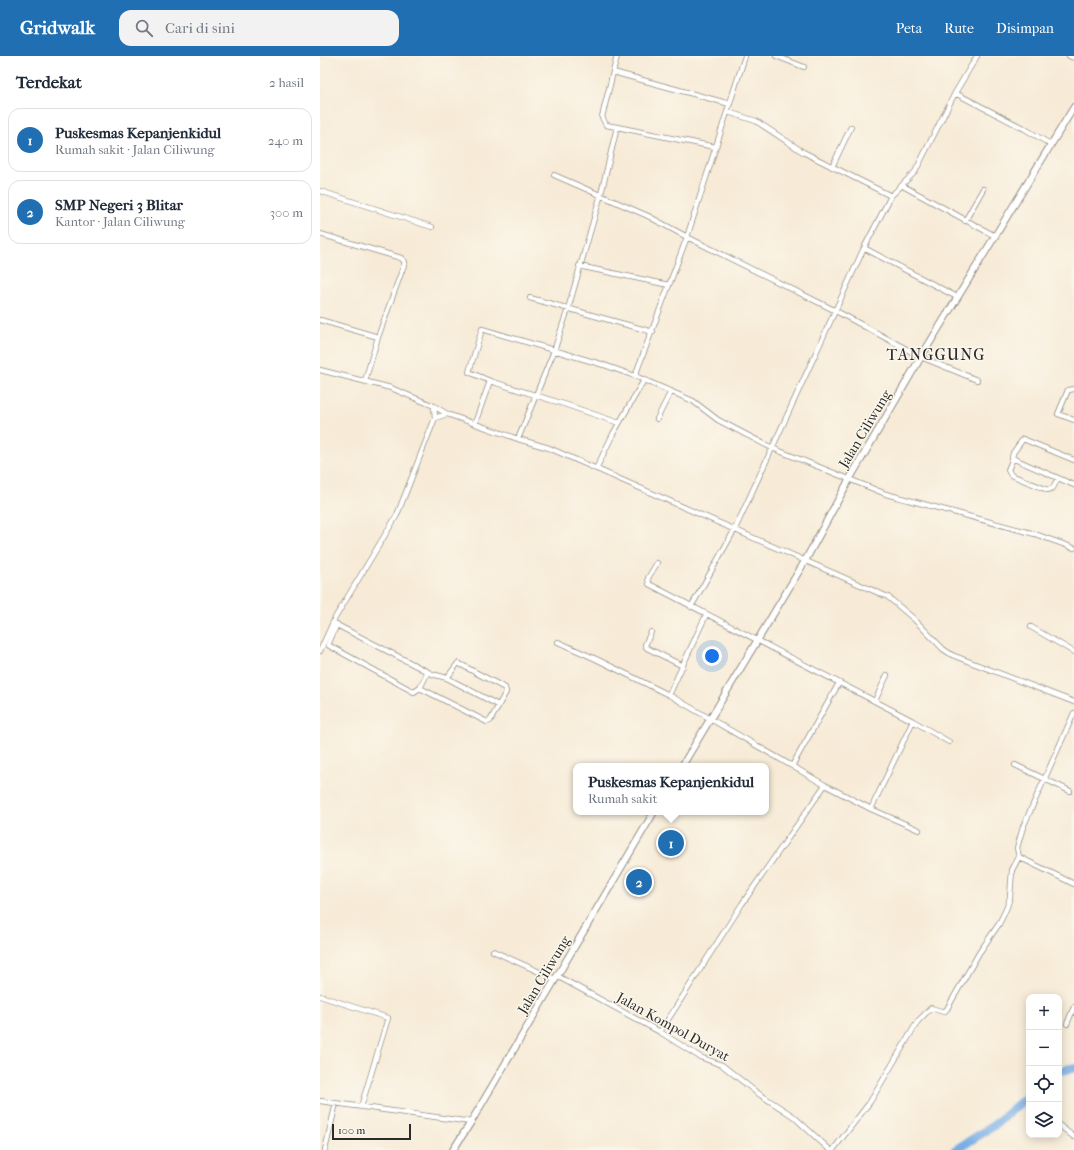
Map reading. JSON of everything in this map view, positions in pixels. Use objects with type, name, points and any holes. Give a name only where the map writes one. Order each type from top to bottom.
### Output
[{"type":"main road","name":"Jalan Ciliwung","points":[[684,763],[756,640],[805,561],[849,480],[921,357],[1074,107]]},
{"type":"main road","name":"Jalan Ciliwung","points":[[453,1150],[652,815]]},
{"type":"street","points":[[617,56],[602,117],[606,125],[715,147]]},
{"type":"street","points":[[635,376],[653,332],[687,237],[745,56]]},
{"type":"street","points":[[776,56],[793,61],[804,67]]},
{"type":"street","points":[[691,607],[735,529],[836,312],[864,248],[891,196],[903,186],[915,172],[955,93],[977,56]]},
{"type":"street","points":[[1069,56],[1074,58]]},
{"type":"street","points":[[613,72],[730,104]]},
{"type":"street","points":[[955,93],[1025,129],[1050,144]]},
{"type":"street","points":[[728,112],[756,121],[786,142],[891,196]]},
{"type":"street","points":[[518,439],[554,351],[568,309],[579,266],[601,194],[617,127]]},
{"type":"street","points":[[832,167],[851,127]]},
{"type":"street","points":[[554,174],[648,216],[921,357],[978,380]]},
{"type":"street","points":[[903,186],[995,236]]},
{"type":"street","points":[[965,221],[983,189]]},
{"type":"street","points":[[320,191],[432,227]]},
{"type":"street","points":[[320,234],[404,261],[364,381]]},
{"type":"street","points":[[864,248],[957,297]]},
{"type":"street","points":[[579,266],[669,285]]},
{"type":"street","points":[[530,298],[653,332]]},
{"type":"street","points":[[320,320],[378,337]]},
{"type":"street","points":[[619,423],[469,373],[482,329],[604,365],[635,376],[699,404],[718,420],[772,448],[886,494],[1035,534],[1074,548]]},
{"type":"street","points":[[320,370],[391,388],[434,406],[448,414],[518,439],[549,448],[735,529],[888,597],[914,619],[943,649],[970,664],[1074,702]]},
{"type":"street","points":[[596,469],[619,423],[644,380]]},
{"type":"street","points":[[475,423],[490,381]]},
{"type":"street","points":[[1074,389],[1068,390],[1058,414],[1074,420]]},
{"type":"street","points":[[657,419],[671,391]]},
{"type":"street","points":[[320,651],[397,515],[435,418],[434,406]]},
{"type":"street","points":[[435,418],[448,414]]},
{"type":"street","points":[[1058,478],[1051,490],[1042,488],[1011,475],[1008,470],[1013,458],[1013,453],[1023,439],[1074,460]]},
{"type":"street","points":[[1013,458],[1074,485]]},
{"type":"street","points":[[657,563],[648,582],[706,615],[875,701],[949,742]]},
{"type":"street","points":[[669,695],[706,615]]},
{"type":"street","points":[[335,623],[430,673],[447,678],[498,705]]},
{"type":"street","points":[[335,623],[328,642],[330,647],[414,692],[422,689],[430,673]]},
{"type":"street","points":[[1031,627],[1074,652]]},
{"type":"street","points":[[652,632],[645,645],[647,648],[683,666]]},
{"type":"street","points":[[558,642],[669,695],[824,785],[871,809],[919,830]]},
{"type":"street","points":[[422,689],[487,722],[490,721],[506,692],[505,688],[458,663],[447,678]]},
{"type":"street","points":[[875,701],[887,675]]},
{"type":"street","points":[[792,766],[839,683]]},
{"type":"street","points":[[832,1150],[870,1102],[918,1021],[928,1009],[931,1008],[944,1012],[947,1009],[979,954],[999,924],[1010,897],[1012,870],[1019,857],[1017,848],[1023,827],[1043,779],[1074,713]]},
{"type":"street","points":[[871,809],[913,721]]},
{"type":"street","points":[[1015,765],[1070,791]]},
{"type":"street","points":[[660,1032],[742,904],[824,785]]},
{"type":"street","points":[[1019,857],[1050,874],[1072,883]]},
{"type":"street","name":"Jalan Kompol Duryat","points":[[493,951],[556,977],[660,1032],[700,1057],[722,1065],[772,1103],[793,1116],[832,1150]]},
{"type":"street","points":[[320,996],[388,1018],[361,1107]]},
{"type":"street","points":[[1067,1024],[1072,1016],[1074,1007]]},
{"type":"street","points":[[320,1101],[471,1122]]},
{"type":"street","points":[[325,1150],[336,1103]]},
{"type":"street","points":[[1062,1127],[1074,1137]]},
{"type":"waterway","points":[[1062,1070],[1074,1068]]},
{"type":"waterway","points":[[955,1150],[992,1127],[1026,1098]]},
{"type":"place","name":"Puskesmas Kepanjenkidul","points":[[671,843]]},
{"type":"place","name":"SMP Negeri 3 Blitar","points":[[639,882]]},
{"type":"district","name":"TANGGUNG","points":[[936,354]]}]
